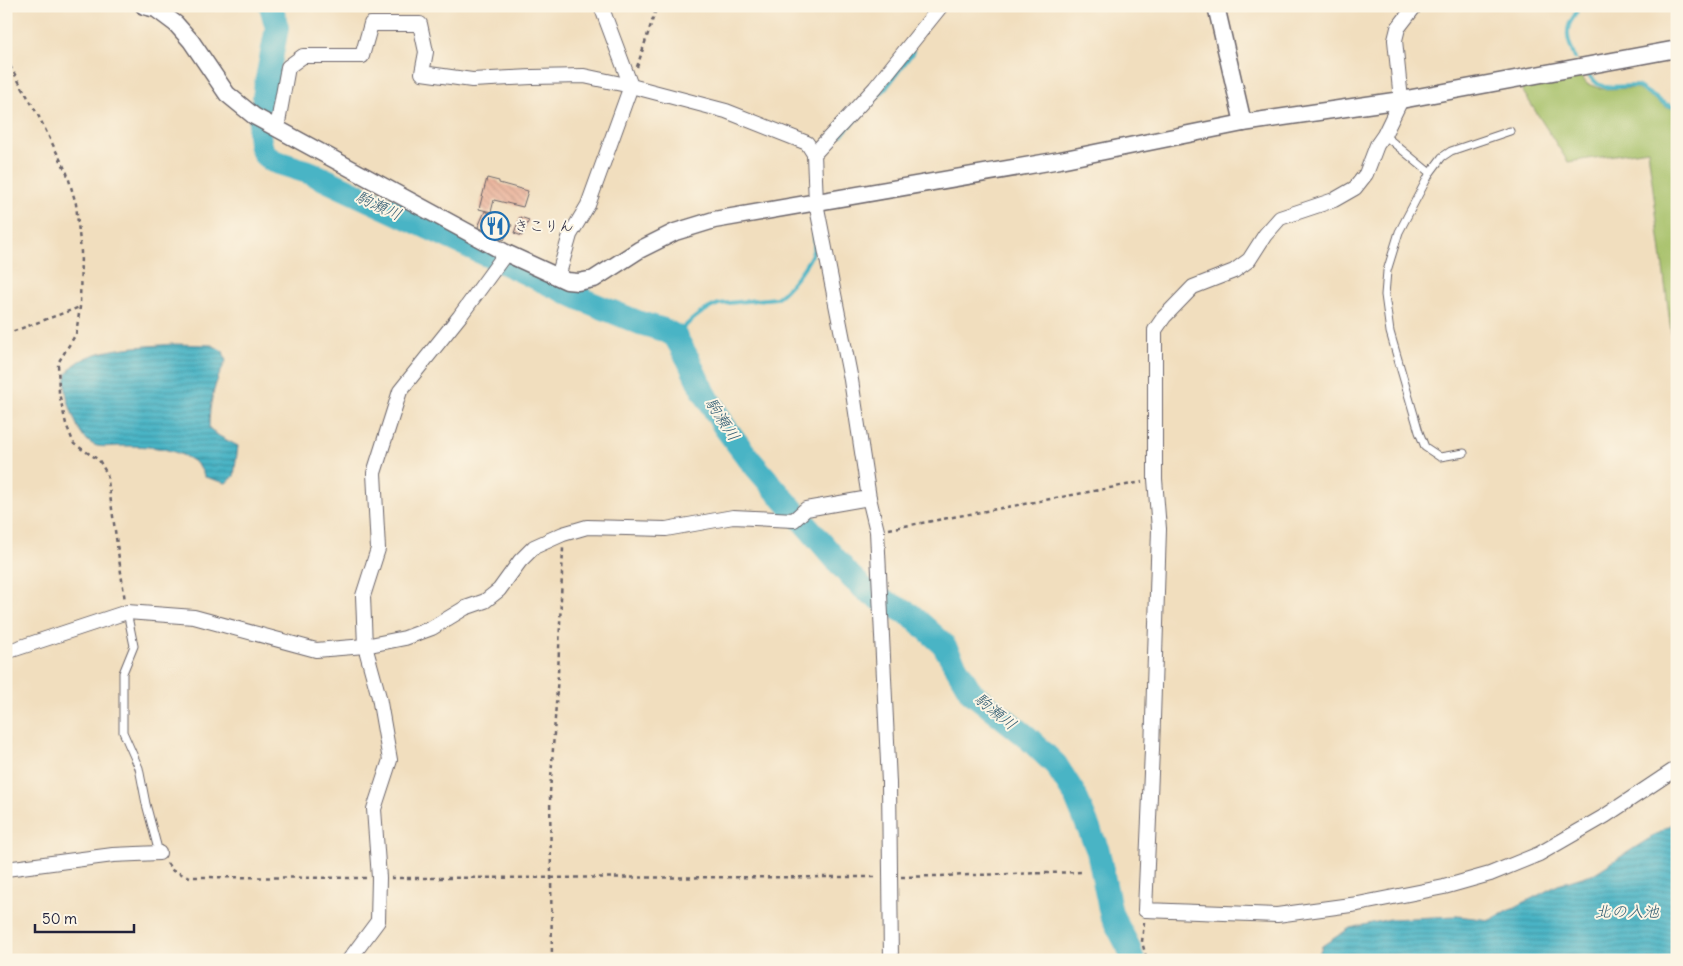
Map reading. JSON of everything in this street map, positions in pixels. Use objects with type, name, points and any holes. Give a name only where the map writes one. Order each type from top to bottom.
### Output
[{"type":"street","points":[[558,276],[570,235],[588,205],[631,86],[601,6]]},
{"type":"street","points":[[814,154],[875,88],[941,6]]},
{"type":"street","points":[[1216,6],[1242,123]]},
{"type":"street","points":[[1415,6],[1398,28],[1395,40],[1401,100],[1377,145],[1366,174],[1356,188],[1334,200],[1280,218],[1265,235],[1249,260],[1234,271],[1193,287],[1164,317],[1155,330],[1155,480],[1159,530],[1145,910],[1277,915],[1358,904],[1444,887],[1490,874],[1539,854],[1605,816],[1677,768]]},
{"type":"street","points":[[153,7],[176,24],[191,41],[227,94],[254,116],[506,253],[567,281],[578,282],[594,280],[639,250],[675,232],[714,220],[1060,160],[1242,123],[1401,100],[1677,49]]},
{"type":"street","points":[[274,126],[288,67],[303,56],[362,56],[372,24],[420,24],[426,52],[422,73],[472,80],[532,76],[584,76],[631,86],[726,111],[807,143],[814,154],[816,203],[851,380],[869,498],[877,531],[889,783],[891,960]]},
{"type":"street","points":[[349,960],[378,921],[379,878],[374,809],[390,760],[379,698],[365,646],[363,596],[378,549],[374,473],[400,391],[460,316],[506,253]]},
{"type":"street","points":[[6,652],[127,612],[194,618],[316,650],[365,646],[432,628],[465,608],[485,601],[499,590],[520,561],[534,546],[563,534],[587,527],[666,529],[733,517],[800,515],[806,509],[869,498]]},
{"type":"street","points":[[6,869],[113,855],[159,853]]},
{"type":"lane","points":[[1464,453],[1440,457],[1425,447],[1390,332],[1384,295],[1387,271],[1399,232],[1430,173],[1442,157],[1451,151],[1510,131]]},
{"type":"lane","points":[[1384,134],[1430,173]]},
{"type":"lane","points":[[127,612],[134,646],[123,673],[123,732],[139,768],[159,853]]},
{"type":"path","points":[[631,86],[658,6]]},
{"type":"path","points":[[6,59],[38,115],[67,173],[76,204],[81,252],[80,307],[76,334],[58,363],[59,393],[66,424],[74,444],[99,460],[107,474],[127,612]]},
{"type":"path","points":[[6,334],[80,307]]},
{"type":"path","points":[[877,531],[1155,480]]},
{"type":"path","points":[[552,960],[550,793],[558,674],[563,534]]},
{"type":"path","points":[[159,853],[173,871],[190,877],[890,877],[1082,872]]},
{"type":"path","points":[[1145,910],[1142,942],[1146,960]]},
{"type":"green space","points":[[1582,77],[1587,84],[1603,89],[1637,88],[1665,106],[1677,110],[1677,378],[1648,150],[1568,162],[1520,87]]},
{"type":"water","points":[[173,344],[212,345],[223,351],[226,361],[218,377],[213,394],[209,428],[219,436],[238,446],[234,476],[226,483],[205,477],[197,464],[189,458],[171,451],[141,446],[104,447],[94,445],[82,434],[74,418],[68,400],[65,381],[67,374],[75,365],[86,358],[100,353],[131,347]]},
{"type":"water","name":"北の入池","points":[[1677,821],[1677,960],[1317,960],[1322,946],[1350,928],[1390,919],[1457,916],[1490,920],[1560,884],[1595,873]]},
{"type":"building","points":[[487,178],[528,191],[523,207],[494,200],[491,212],[479,209]]},
{"type":"building","name":"きこりん","points":[[485,211],[512,225],[504,240],[478,227]]},
{"type":"building","points":[[520,217],[529,220],[522,236],[514,233]]},
{"type":"waterway","name":"駒瀬川","points":[[271,6],[277,28],[259,132],[260,144],[264,154],[273,161],[311,173],[586,301],[640,323],[664,330],[675,336],[724,426],[749,459],[851,577],[869,593],[911,615],[943,644],[971,692],[1026,736],[1056,765],[1075,795],[1098,851],[1111,914],[1128,946],[1133,960]]},
{"type":"waterway","points":[[1575,58],[1568,40],[1568,30],[1578,6]]},
{"type":"waterway","points":[[841,135],[886,88],[913,52]]},
{"type":"waterway","points":[[1588,75],[1598,84],[1605,87],[1637,86],[1665,104],[1677,108]]},
{"type":"waterway","points":[[675,336],[701,313],[719,304],[776,298],[781,295],[798,276],[812,254],[815,241],[812,220]]},
{"type":"place","name":"きこりん","points":[[495,226]]}]
